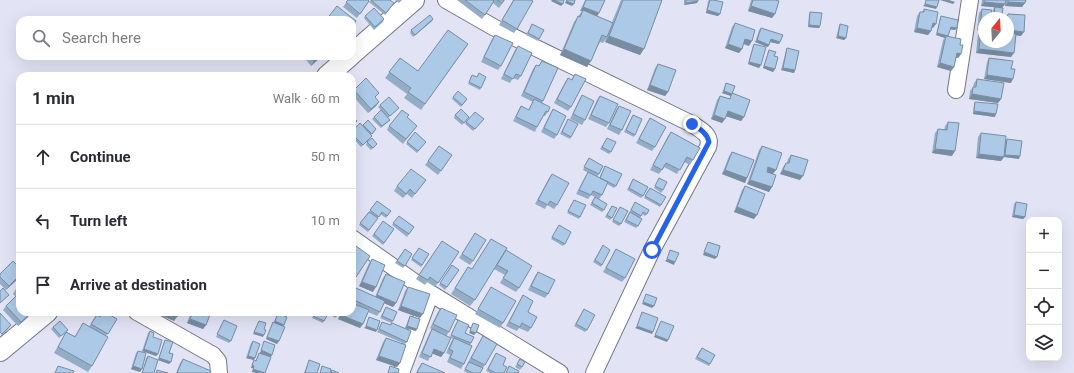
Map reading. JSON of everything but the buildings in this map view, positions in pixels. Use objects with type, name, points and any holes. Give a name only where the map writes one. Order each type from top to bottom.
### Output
[{"type":"main road","points":[[356,51],[414,0]]},
{"type":"main road","points":[[332,72],[345,60]]},
{"type":"main road","points":[[0,351],[42,316]]},
{"type":"street","points":[[446,0],[495,28],[692,124],[703,131],[708,137],[708,147],[652,250],[594,373]]},
{"type":"street","points":[[956,90],[970,0]]},
{"type":"street","points":[[356,241],[430,293],[560,373]]},
{"type":"street","points":[[401,373],[430,293]]},
{"type":"street","points":[[144,316],[213,355],[218,361],[219,373]]},
{"type":"route","points":[[652,250],[708,147],[708,137],[703,131],[692,124]]}]
